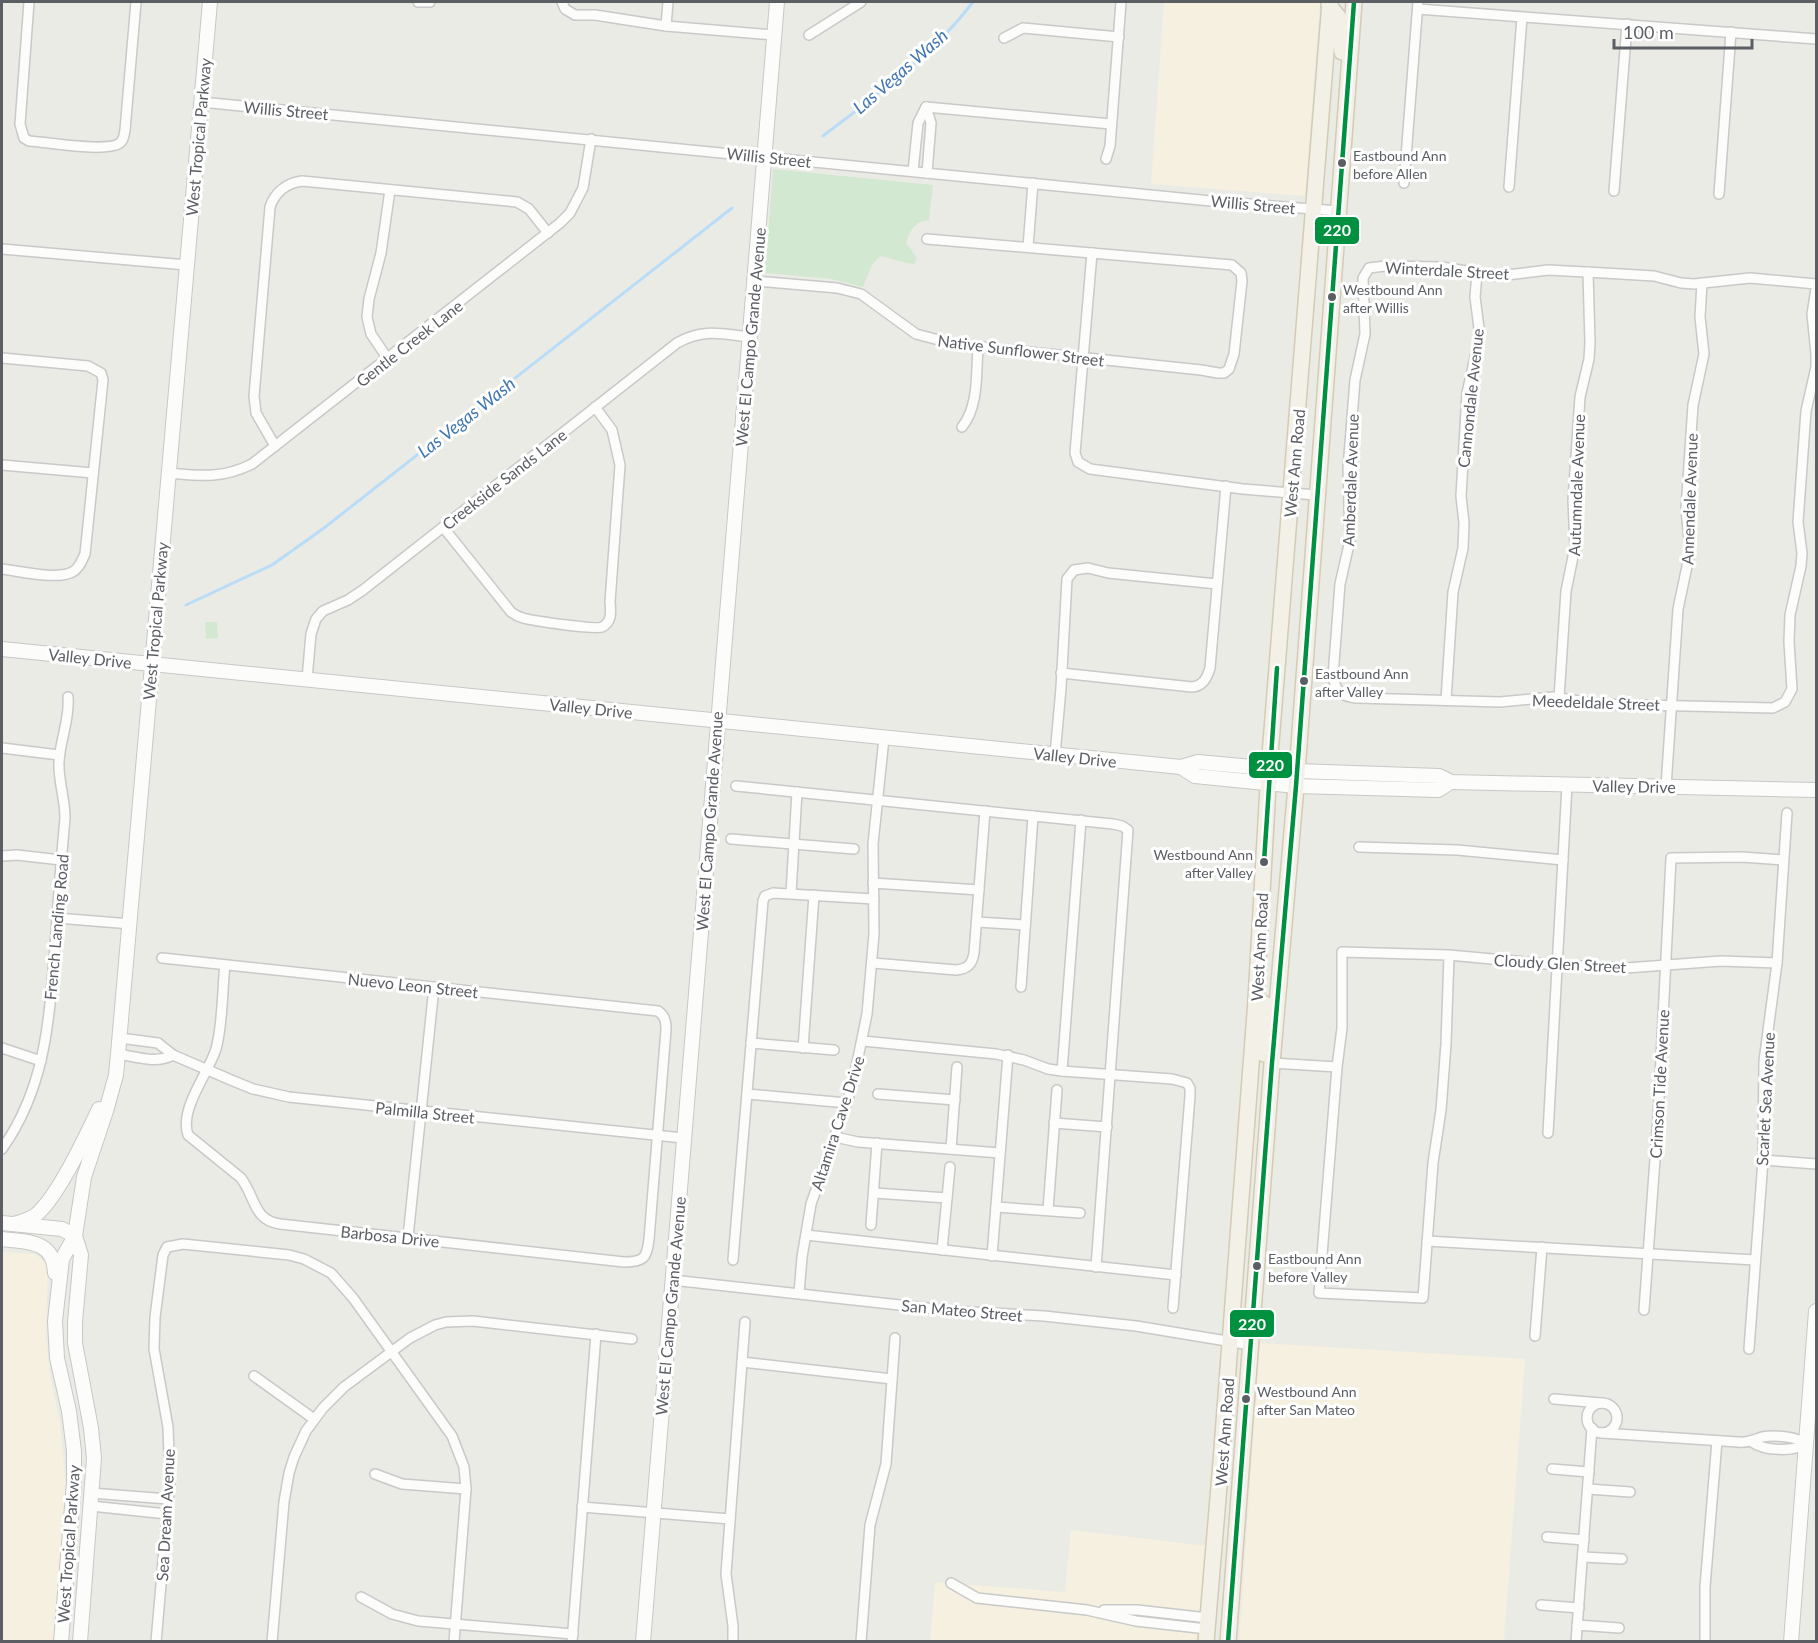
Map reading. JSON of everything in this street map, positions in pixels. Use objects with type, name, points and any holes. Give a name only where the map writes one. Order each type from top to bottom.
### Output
[{"type":"main road","name":"West Ann Road","points":[[1228,1641],[1272,1063],[1297,778],[1354,2]]},
{"type":"main road","name":"West Ann Road","points":[[1207,1630],[1231,1342],[1256,1000],[1269,776],[1329,3]]},
{"type":"main road","points":[[1329,3],[1341,24],[1346,109]]},
{"type":"main road","points":[[1247,1110],[1257,1087],[1272,1063],[1264,1054],[1265,1004],[1256,1000]]},
{"type":"main road","points":[[1214,1561],[1219,1609],[1230,1623]]},
{"type":"main road","points":[[1207,1630],[1217,1641]]},
{"type":"street","points":[[29,2],[20,124],[24,138],[39,142],[111,147],[124,139],[136,2]]},
{"type":"street","name":"West Tropical Parkway","points":[[61,1641],[73,1499],[74,1451],[72,1428],[57,1358],[56,1321],[62,1259],[75,1236],[84,1177],[116,1075],[210,2]]},
{"type":"street","points":[[418,2],[430,2]]},
{"type":"street","points":[[666,26],[668,2]]},
{"type":"street","name":"West El Campo Grande Avenue","points":[[643,1641],[777,2]]},
{"type":"street","points":[[809,35],[861,2]]},
{"type":"street","points":[[1106,159],[1110,146],[1121,2]]},
{"type":"street","points":[[563,5],[575,15],[595,15],[666,26],[774,35]]},
{"type":"street","points":[[1404,183],[1418,5],[1522,16],[1816,39]]},
{"type":"street","points":[[1509,187],[1522,16]]},
{"type":"street","points":[[1614,191],[1627,24]]},
{"type":"street","points":[[1004,38],[1023,28],[1119,37]]},
{"type":"street","points":[[1719,195],[1731,32]]},
{"type":"street","name":"Willis Street","points":[[201,102],[1338,211]]},
{"type":"street","points":[[926,107],[1111,124]]},
{"type":"street","points":[[913,171],[918,123],[926,107]]},
{"type":"street","points":[[926,107],[931,123],[927,173]]},
{"type":"street","name":"Gentle Creek Lane","points":[[168,473],[207,476],[228,474],[252,464],[548,233],[570,213],[578,200],[586,177],[591,139]]},
{"type":"street","points":[[275,446],[256,413],[254,396],[270,207],[276,194],[281,190],[289,184],[302,181],[517,202],[529,209],[548,233]]},
{"type":"street","points":[[1028,248],[1033,183]]},
{"type":"street","points":[[388,359],[371,334],[367,316],[381,253],[390,190]]},
{"type":"street","points":[[927,239],[1092,253],[1075,453],[1078,462],[1090,469],[1316,495]]},
{"type":"street","points":[[2,249],[187,266]]},
{"type":"street","name":"Native Sunflower Street","points":[[754,281],[828,287],[861,294],[916,334],[930,339],[978,347],[1201,370],[1218,374],[1229,369],[1234,354],[1241,273],[1225,263],[1092,253]]},
{"type":"street","name":"Winterdale Street","points":[[1365,272],[1369,268],[1385,266],[1441,267],[1499,276],[1548,270],[1654,276],[1680,283],[1750,278],[1816,284]]},
{"type":"street","name":"Amberdale Avenue","points":[[1337,689],[1333,676],[1340,584],[1350,540],[1348,468],[1355,380],[1365,334],[1362,286],[1365,272]]},
{"type":"street","name":"Autumndale Avenue","points":[[1559,698],[1566,591],[1575,547],[1573,500],[1580,397],[1589,359],[1588,272]]},
{"type":"street","name":"Cannondale Avenue","points":[[1446,700],[1453,592],[1464,536],[1461,496],[1467,393],[1478,344],[1479,328],[1475,297],[1477,274]]},
{"type":"street","name":"Annendale Avenue","points":[[1665,787],[1678,609],[1690,552],[1686,509],[1693,405],[1704,354],[1700,317],[1702,283]]},
{"type":"street","name":"Meedeldale Street","points":[[1337,689],[1347,697],[1500,702],[1559,698],[1599,704],[1773,708],[1785,702],[1793,682],[1789,642],[1790,615],[1801,566],[1802,553],[1798,522],[1806,411],[1816,360],[1812,314],[1816,289]]},
{"type":"street","name":"Creekside Sands Lane","points":[[307,679],[311,634],[320,615],[330,607],[348,600],[363,590],[595,407],[687,338],[708,332],[750,337]]},
{"type":"street","points":[[962,427],[972,409],[978,347]]},
{"type":"street","points":[[2,358],[88,366],[101,373],[103,380],[85,554],[78,567],[66,575],[2,569]]},
{"type":"street","points":[[443,527],[511,612],[520,618],[590,628],[603,627],[608,622],[611,611],[620,465],[612,430],[595,407]]},
{"type":"street","points":[[2,465],[93,473]]},
{"type":"street","points":[[1061,673],[1192,687],[1199,686],[1204,681],[1210,668],[1226,486]]},
{"type":"street","points":[[1055,755],[1067,579],[1074,570],[1088,568],[1108,573],[1217,584]]},
{"type":"street","name":"Valley Drive","points":[[2,649],[1181,767],[1198,762],[1269,776],[1438,790],[1451,782],[1816,790]]},
{"type":"street","name":"French Landing Road","points":[[2,1149],[25,1110],[39,1073],[47,1029],[65,800],[59,774],[59,755],[69,710],[68,697]]},
{"type":"street","name":"Altamira Cave Drive","points":[[799,1293],[806,1235],[816,1186],[847,1103],[863,1041],[873,963],[873,844],[884,738]]},
{"type":"street","points":[[2,748],[59,755]]},
{"type":"street","points":[[1548,1133],[1567,784]]},
{"type":"street","points":[[736,786],[1081,820],[1122,826],[1128,830],[1096,1267]]},
{"type":"street","points":[[791,893],[797,792]]},
{"type":"street","points":[[873,963],[956,970],[967,968],[971,964],[980,890],[985,811]]},
{"type":"street","name":"Scarlet Sea Avenue","points":[[1749,1349],[1762,1160],[1764,1061],[1777,963],[1787,813]]},
{"type":"street","points":[[1021,987],[1033,816]]},
{"type":"street","points":[[1062,1071],[1081,820]]},
{"type":"street","points":[[731,839],[854,849]]},
{"type":"street","points":[[1359,847],[1457,850],[1563,860]]},
{"type":"street","points":[[2,856],[17,855],[62,860]]},
{"type":"street","name":"Crimson Tide Avenue","points":[[1644,1310],[1658,1118],[1671,858],[1742,857],[1783,860]]},
{"type":"street","points":[[873,883],[980,890]]},
{"type":"street","points":[[733,1260],[763,901],[768,894],[791,893],[874,899]]},
{"type":"street","points":[[803,1048],[814,895]]},
{"type":"street","points":[[57,918],[131,924]]},
{"type":"street","points":[[977,922],[1025,925]]},
{"type":"street","name":"Cloudy Glen Street","points":[[1337,1067],[1342,1028],[1342,952],[1449,955],[1557,965],[1626,968],[1721,961],[1777,963]]},
{"type":"street","points":[[1272,1063],[1337,1067],[1319,1293],[1423,1298],[1446,1044],[1449,955]]},
{"type":"street","name":"Nuevo Leon Street","points":[[162,958],[652,1010],[663,1014],[666,1021],[657,1136]]},
{"type":"street","points":[[207,1069],[216,1048],[225,965]]},
{"type":"street","points":[[408,1237],[434,987]]},
{"type":"street","name":"Palmilla Street","points":[[120,1038],[162,1045],[173,1055],[270,1094],[683,1138]]},
{"type":"street","points":[[863,1041],[1008,1055],[1048,1069],[1172,1079],[1187,1083],[1190,1096],[1173,1308]]},
{"type":"street","points":[[149,1059],[151,1042]]},
{"type":"street","points":[[751,1043],[834,1050]]},
{"type":"street","points":[[2,1048],[41,1060]]},
{"type":"street","points":[[118,1054],[161,1060],[173,1055]]},
{"type":"street","points":[[992,1256],[1008,1055]]},
{"type":"street","points":[[951,1149],[957,1067]]},
{"type":"street","name":"Barbosa Drive","points":[[207,1069],[185,1119],[188,1135],[241,1178],[263,1219],[269,1222],[635,1262],[646,1255],[649,1239],[657,1136]]},
{"type":"street","points":[[6,1226],[36,1214],[54,1191],[76,1156],[116,1075]]},
{"type":"street","points":[[1048,1210],[1057,1090]]},
{"type":"street","points":[[747,1094],[847,1103]]},
{"type":"street","points":[[878,1094],[955,1100]]},
{"type":"street","points":[[1054,1123],[1107,1127]]},
{"type":"street","points":[[835,1137],[858,1142],[1000,1153]]},
{"type":"street","points":[[871,1225],[877,1143]]},
{"type":"street","points":[[1762,1160],[1816,1164]]},
{"type":"street","points":[[942,1250],[950,1167]]},
{"type":"street","points":[[874,1193],[947,1198]]},
{"type":"street","points":[[996,1207],[1080,1213]]},
{"type":"street","points":[[6,1226],[63,1229],[75,1236]]},
{"type":"street","points":[[806,1235],[1176,1275]]},
{"type":"street","name":"West Tropical Parkway","points":[[75,1236],[81,1255],[75,1343],[91,1428],[93,1458],[80,1641]]},
{"type":"street","points":[[2,1239],[38,1245],[53,1257],[56,1321]]},
{"type":"street","points":[[1427,1240],[1755,1260]]},
{"type":"street","name":"Sea Dream Avenue","points":[[156,1641],[170,1464],[168,1427],[156,1362],[154,1335],[161,1266],[167,1247],[174,1244],[201,1245],[267,1252],[304,1259],[331,1274],[342,1284],[392,1352]]},
{"type":"street","points":[[1534,1336],[1542,1247]]},
{"type":"street","name":"San Mateo Street","points":[[672,1280],[954,1311],[1044,1316],[1136,1326],[1251,1345]]},
{"type":"street","points":[[1791,1641],[1809,1450],[1816,1311]]},
{"type":"street","points":[[272,1641],[286,1486],[297,1451],[314,1419],[344,1387],[422,1331],[446,1322],[473,1321],[632,1339]]},
{"type":"street","points":[[733,1641],[726,1574],[745,1322]]},
{"type":"street","points":[[361,1597],[404,1618],[572,1638],[597,1334]]},
{"type":"street","points":[[861,1641],[870,1525],[886,1464],[895,1338]]},
{"type":"street","points":[[392,1352],[452,1436],[464,1467],[466,1489],[454,1641]]},
{"type":"street","points":[[742,1362],[892,1379]]},
{"type":"street","points":[[254,1376],[314,1419]]},
{"type":"street","points":[[1554,1399],[1608,1404],[1615,1411],[1617,1421],[1611,1430],[1602,1433]]},
{"type":"street","points":[[1576,1641],[1592,1428],[1588,1420],[1593,1406],[1603,1403]]},
{"type":"street","points":[[1592,1428],[1602,1433],[1752,1442],[1761,1447],[1809,1450]]},
{"type":"street","points":[[1705,1641],[1706,1587],[1717,1441]]},
{"type":"street","points":[[1552,1469],[1589,1472]]},
{"type":"street","points":[[375,1474],[402,1484],[466,1489]]},
{"type":"street","points":[[1588,1489],[1630,1492]]},
{"type":"street","points":[[136,1511],[137,1497]]},
{"type":"street","points":[[73,1499],[137,1497],[168,1500]]},
{"type":"street","points":[[91,1500],[136,1511],[167,1514]]},
{"type":"street","points":[[582,1507],[729,1519]]},
{"type":"street","points":[[1546,1537],[1584,1540]]},
{"type":"street","points":[[1582,1557],[1622,1559]]},
{"type":"street","points":[[951,1583],[977,1598],[1087,1610],[1137,1610],[1207,1630]]},
{"type":"street","points":[[1541,1605],[1579,1608]]},
{"type":"street","points":[[1577,1625],[1619,1628]]},
{"type":"shaded area","points":[[1164,2],[1320,2],[1305,196],[1151,184]]},
{"type":"shaded area","points":[[2,1252],[35,1254],[48,1264],[46,1337],[51,1380],[60,1423],[66,1487],[53,1641],[2,1641]]},
{"type":"shaded area","points":[[1260,1343],[1525,1359],[1504,1641],[1239,1641]]},
{"type":"shaded area","points":[[1071,1530],[1207,1546],[1197,1641],[930,1642],[935,1582],[1065,1592]]},
{"type":"green space","points":[[773,169],[933,185],[929,220],[920,222],[914,227],[906,243],[917,258],[914,264],[880,256],[872,265],[863,287],[831,279],[765,273]]},
{"type":"green space","points":[[205,622],[217,622],[218,638],[206,639]]},
{"type":"waterway","name":"Las Vegas Wash","points":[[823,136],[922,57],[973,2]]},
{"type":"waterway","name":"Las Vegas Wash","points":[[186,605],[272,565],[324,528],[732,208]]},
{"type":"transit line","name":"220","points":[[1228,1642],[1272,1063],[1296,786],[1354,2]]},
{"type":"transit line","name":"220","points":[[1264,862],[1277,668]]},
{"type":"place","name":"Eastbound Ann before Allen","points":[[1342,163]]},
{"type":"place","name":"Westbound Ann after Willis","points":[[1332,297]]},
{"type":"place","name":"Eastbound Ann after Valley","points":[[1304,681]]},
{"type":"place","name":"Westbound Ann after Valley","points":[[1264,862]]},
{"type":"place","name":"Eastbound Ann before Valley","points":[[1257,1266]]},
{"type":"place","name":"Westbound Ann after San Mateo","points":[[1246,1399]]}]
